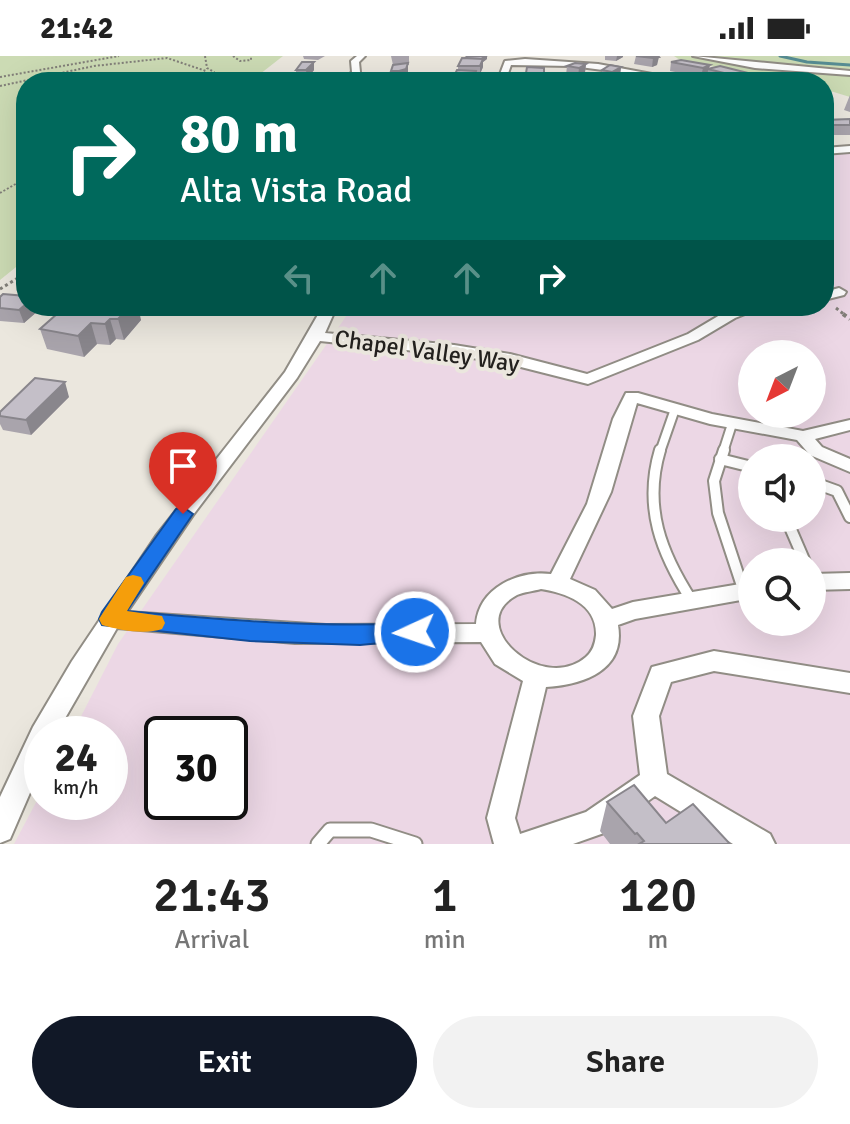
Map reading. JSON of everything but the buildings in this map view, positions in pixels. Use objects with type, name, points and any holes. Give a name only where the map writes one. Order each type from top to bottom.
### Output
[{"type":"street","points":[[696,56],[755,66],[850,73]]},
{"type":"street","points":[[504,72],[507,64],[530,59],[637,72]]},
{"type":"street","points":[[834,293],[839,292]]},
{"type":"street","points":[[53,716],[148,560],[306,352],[324,316]]},
{"type":"street","name":"Chapel Valley Way","points":[[313,336],[454,350],[510,359],[588,379],[693,337],[728,316]]},
{"type":"street","points":[[557,583],[570,562],[601,491],[624,411],[632,396],[732,424],[803,436],[850,425]]},
{"type":"street","points":[[803,436],[816,451],[850,466]]},
{"type":"street","points":[[826,580],[850,581]]},
{"type":"street","points":[[524,582],[557,583],[588,596],[607,620],[610,634],[601,660],[588,669],[555,678],[536,676],[504,659],[493,647],[487,633],[486,619],[498,596],[524,582]]},
{"type":"street","points":[[607,620],[633,611],[738,593]]},
{"type":"street","points":[[110,619],[250,632],[360,635],[443,631],[487,633]]},
{"type":"street","points":[[654,781],[646,716],[661,674],[714,661],[850,683]]},
{"type":"street","points":[[509,844],[501,818],[536,676]]},
{"type":"street","points":[[0,829],[24,775]]},
{"type":"street","points":[[531,844],[594,823],[654,781]]},
{"type":"street","points":[[654,781],[760,844]]},
{"type":"lane","points":[[675,409],[654,467],[651,510],[667,563],[692,601]]},
{"type":"lane","points":[[732,424],[714,481],[718,513],[738,565]]},
{"type":"lane","points":[[720,459],[738,464]]},
{"type":"lane","points":[[826,487],[837,491],[850,517]]},
{"type":"lane","points":[[318,844],[330,830],[371,830],[415,844]]},
{"type":"path","points":[[28,72],[119,56]]},
{"type":"path","points":[[205,56],[207,68],[214,72]]},
{"type":"path","points":[[233,56],[245,61],[251,60],[251,56]]},
{"type":"path","points":[[66,72],[167,58],[205,72]]},
{"type":"shaded area","points":[[850,152],[850,844],[14,844],[27,820],[128,820],[128,716],[81,716],[118,644],[346,316],[834,316],[834,154]]},
{"type":"green space","points":[[0,56],[283,56],[263,72],[16,72],[16,267],[0,280]]},
{"type":"green space","points":[[674,56],[850,56],[850,97],[834,92],[834,72],[742,72],[680,60]]},
{"type":"waterway","points":[[780,56],[807,62],[850,65]]},
{"type":"slow traffic","points":[[133,583],[110,619],[154,623]]},
{"type":"route","points":[[183,514],[148,560],[110,619],[250,632],[360,635],[415,632]]}]
